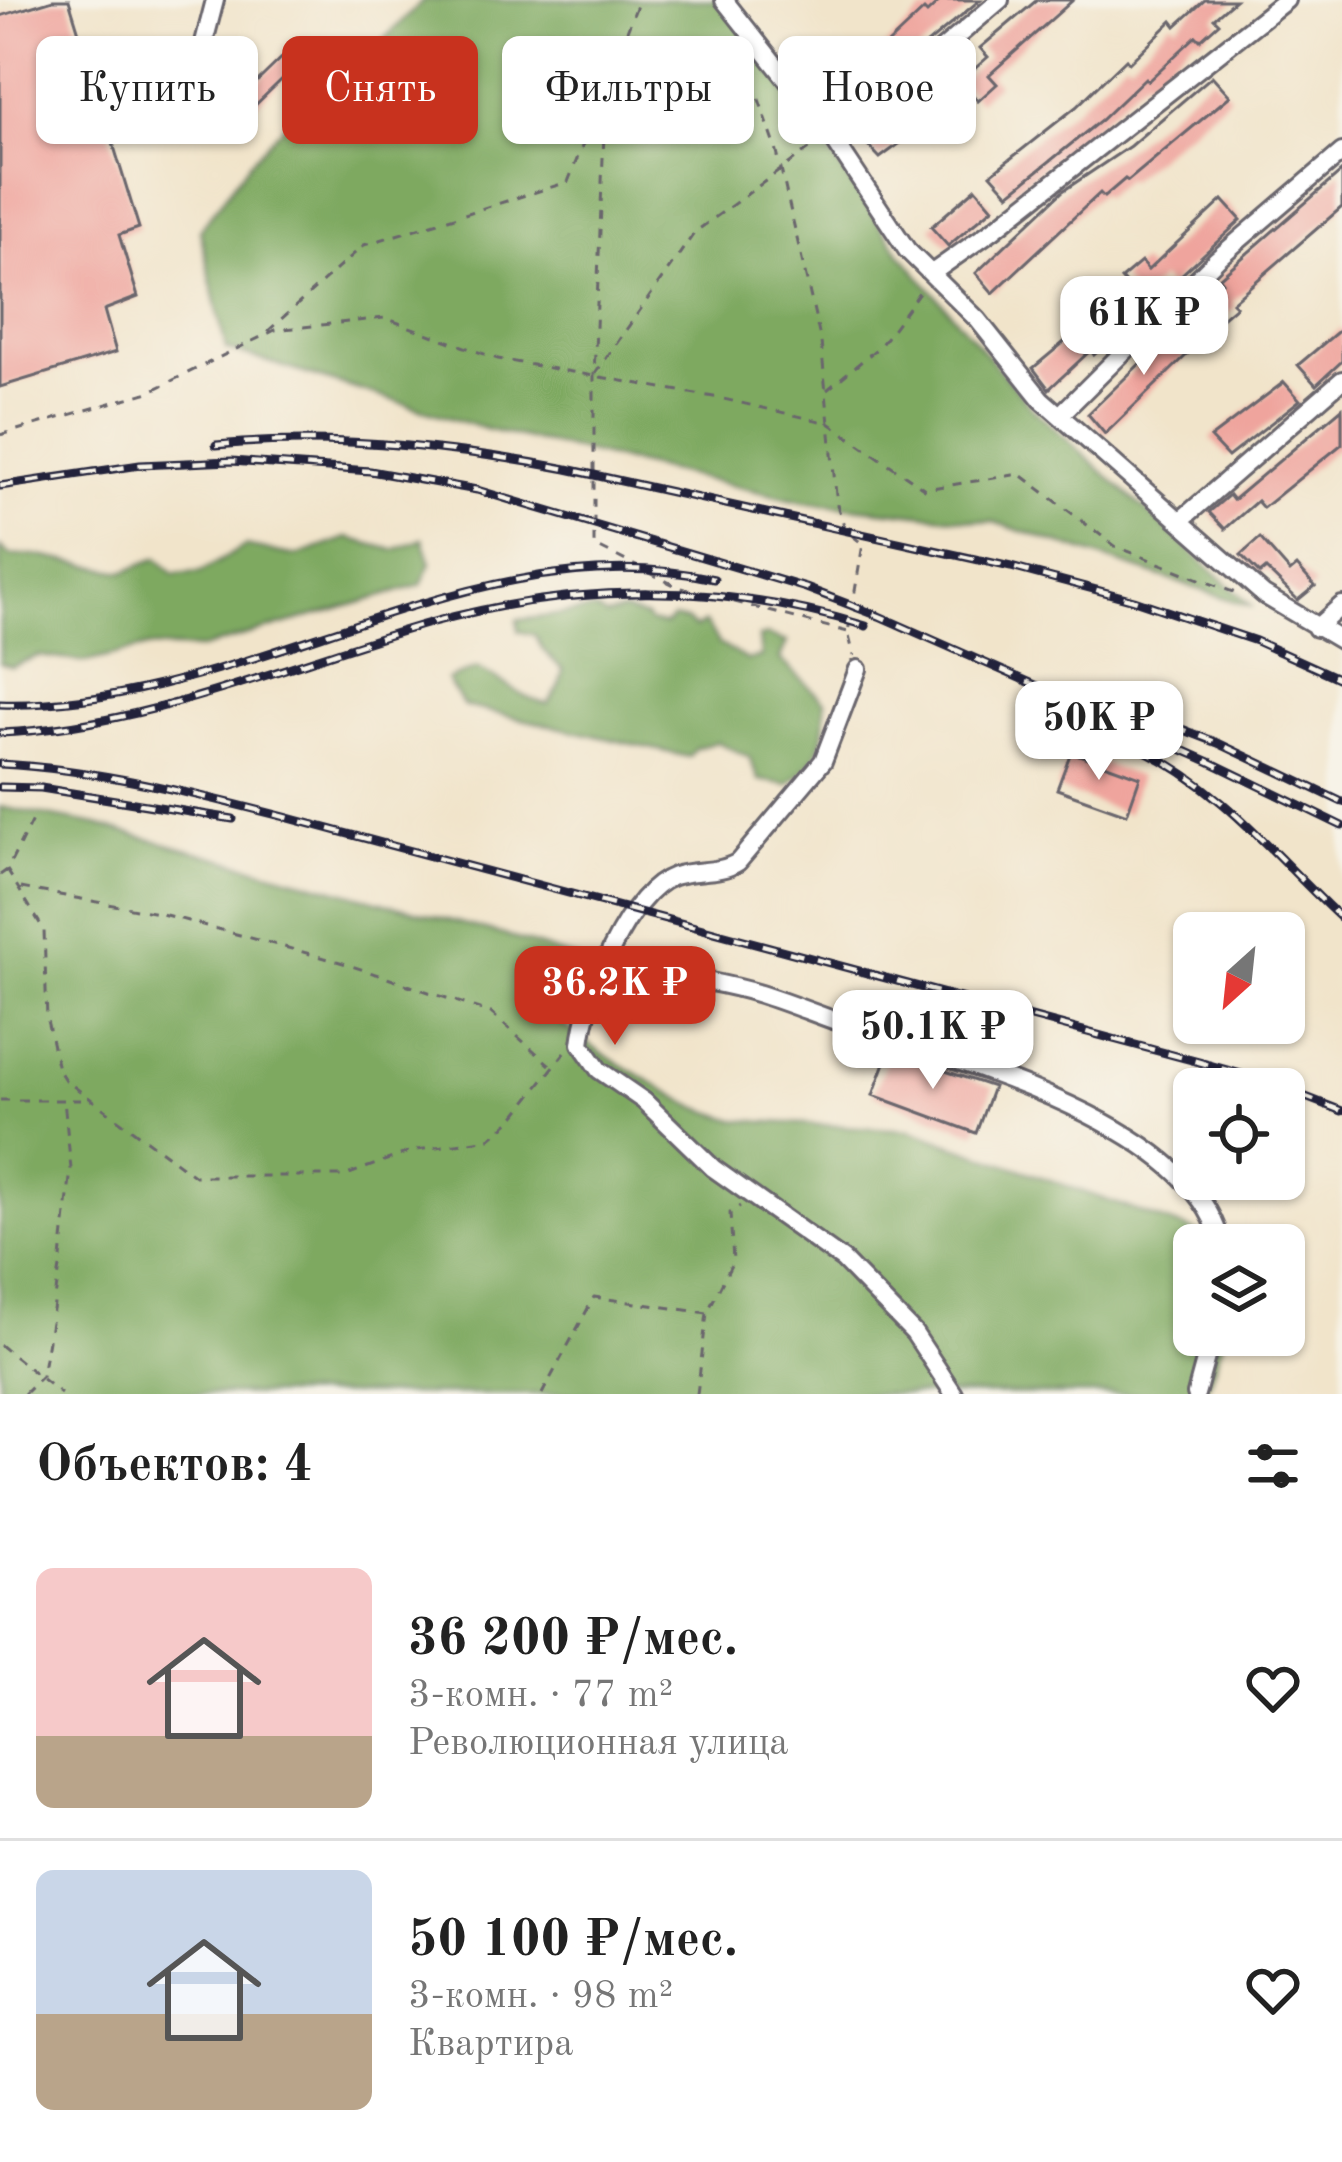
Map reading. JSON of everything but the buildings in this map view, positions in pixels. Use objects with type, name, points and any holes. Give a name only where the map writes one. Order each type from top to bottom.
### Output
[{"type":"street","points":[[206,36],[215,0]]},
{"type":"street","points":[[725,0],[778,68]]},
{"type":"street","points":[[958,36],[1000,0]]},
{"type":"street","points":[[932,273],[1286,0]]},
{"type":"street","points":[[837,144],[907,250],[978,320],[1041,399],[1264,595],[1342,641]]},
{"type":"street","points":[[1060,415],[1217,260],[1342,152]]},
{"type":"street","points":[[1181,520],[1342,380]]},
{"type":"street","points":[[1316,628],[1342,605]]},
{"type":"street","points":[[858,669],[831,747],[738,862],[728,868],[677,875],[645,893],[606,964],[584,1021],[581,1044],[599,1070],[644,1101],[750,1197],[843,1260],[914,1333],[955,1394]]},
{"type":"street","points":[[606,964],[757,993],[956,1058],[1081,1111],[1138,1141],[1208,1205],[1214,1224]]},
{"type":"street","points":[[1196,1394],[1206,1356]]},
{"type":"path","points":[[625,36],[639,0]]},
{"type":"path","points":[[754,86],[782,172],[821,342],[837,505],[846,531],[863,544],[848,632],[858,669]]},
{"type":"path","points":[[262,336],[364,245],[568,182],[583,144]]},
{"type":"path","points":[[604,144],[594,376],[594,544],[678,587],[848,632]]},
{"type":"path","points":[[594,376],[695,232],[817,144]]},
{"type":"path","points":[[826,392],[880,346],[932,273]]},
{"type":"path","points":[[0,435],[149,392],[274,330],[385,318],[498,359],[829,423],[925,489],[1020,474],[1115,546],[1239,595]]},
{"type":"path","points":[[0,873],[7,870],[34,816]]},
{"type":"path","points":[[7,870],[44,930],[47,1020],[64,1080],[194,1176],[344,1176],[411,1151],[489,1139],[512,1120],[565,1048],[581,1044]]},
{"type":"path","points":[[18,887],[158,913],[383,976],[490,1013],[552,1066]]},
{"type":"path","points":[[0,1100],[93,1100]]},
{"type":"path","points":[[24,1394],[42,1376],[70,1169],[64,1100]]},
{"type":"path","points":[[697,1394],[707,1313],[733,1261],[730,1214],[750,1197]]},
{"type":"path","points":[[542,1394],[595,1297],[707,1313]]},
{"type":"path","points":[[0,1345],[62,1394]]},
{"type":"green space","points":[[424,0],[722,0],[747,36],[502,36],[502,144],[754,144],[754,45],[778,79],[778,144],[823,144],[901,254],[1033,409],[1253,607],[994,522],[804,502],[489,430],[226,349],[200,230],[282,128],[282,144],[478,144],[478,36],[387,36]]},
{"type":"green space","points":[[347,538],[394,550],[423,539],[431,563],[421,585],[200,649],[148,647],[86,662],[38,656],[12,667],[0,663],[0,547],[10,556],[35,555],[123,572],[157,558],[174,574],[201,572],[245,546],[297,556]]},
{"type":"green space","points":[[595,610],[606,616],[624,611],[665,625],[673,618],[695,628],[705,623],[719,644],[747,660],[761,657],[759,638],[766,635],[787,642],[780,659],[825,701],[824,728],[815,757],[788,785],[759,780],[749,757],[717,742],[695,748],[689,757],[464,706],[447,680],[477,668],[520,694],[548,704],[563,670],[535,635],[518,631],[517,620]]},
{"type":"green space","points":[[0,807],[97,825],[577,959],[562,994],[559,1022],[601,1053],[693,1106],[735,1120],[911,1130],[1173,1224],[1173,1356],[1218,1356],[1205,1394],[0,1394]]},
{"type":"railway","points":[[216,445],[304,441],[392,445],[567,469],[1011,567],[1134,600],[1256,641],[1342,680]]},
{"type":"railway","points":[[0,486],[140,465],[232,461],[370,471],[477,490],[806,588],[879,616],[1210,762],[1342,826]]},
{"type":"railway","points":[[0,704],[90,698],[180,680],[445,597],[534,577],[624,569],[714,579]]},
{"type":"railway","points":[[0,733],[57,728],[166,706],[433,622],[541,600],[650,593],[704,595],[758,601],[866,626]]},
{"type":"railway","points":[[1122,706],[1218,743],[1342,802]]},
{"type":"railway","points":[[1141,749],[1224,804],[1342,919]]},
{"type":"railway","points":[[0,764],[108,777],[285,817],[1199,1062],[1342,1111]]},
{"type":"railway","points":[[0,787],[41,788],[233,819]]}]
